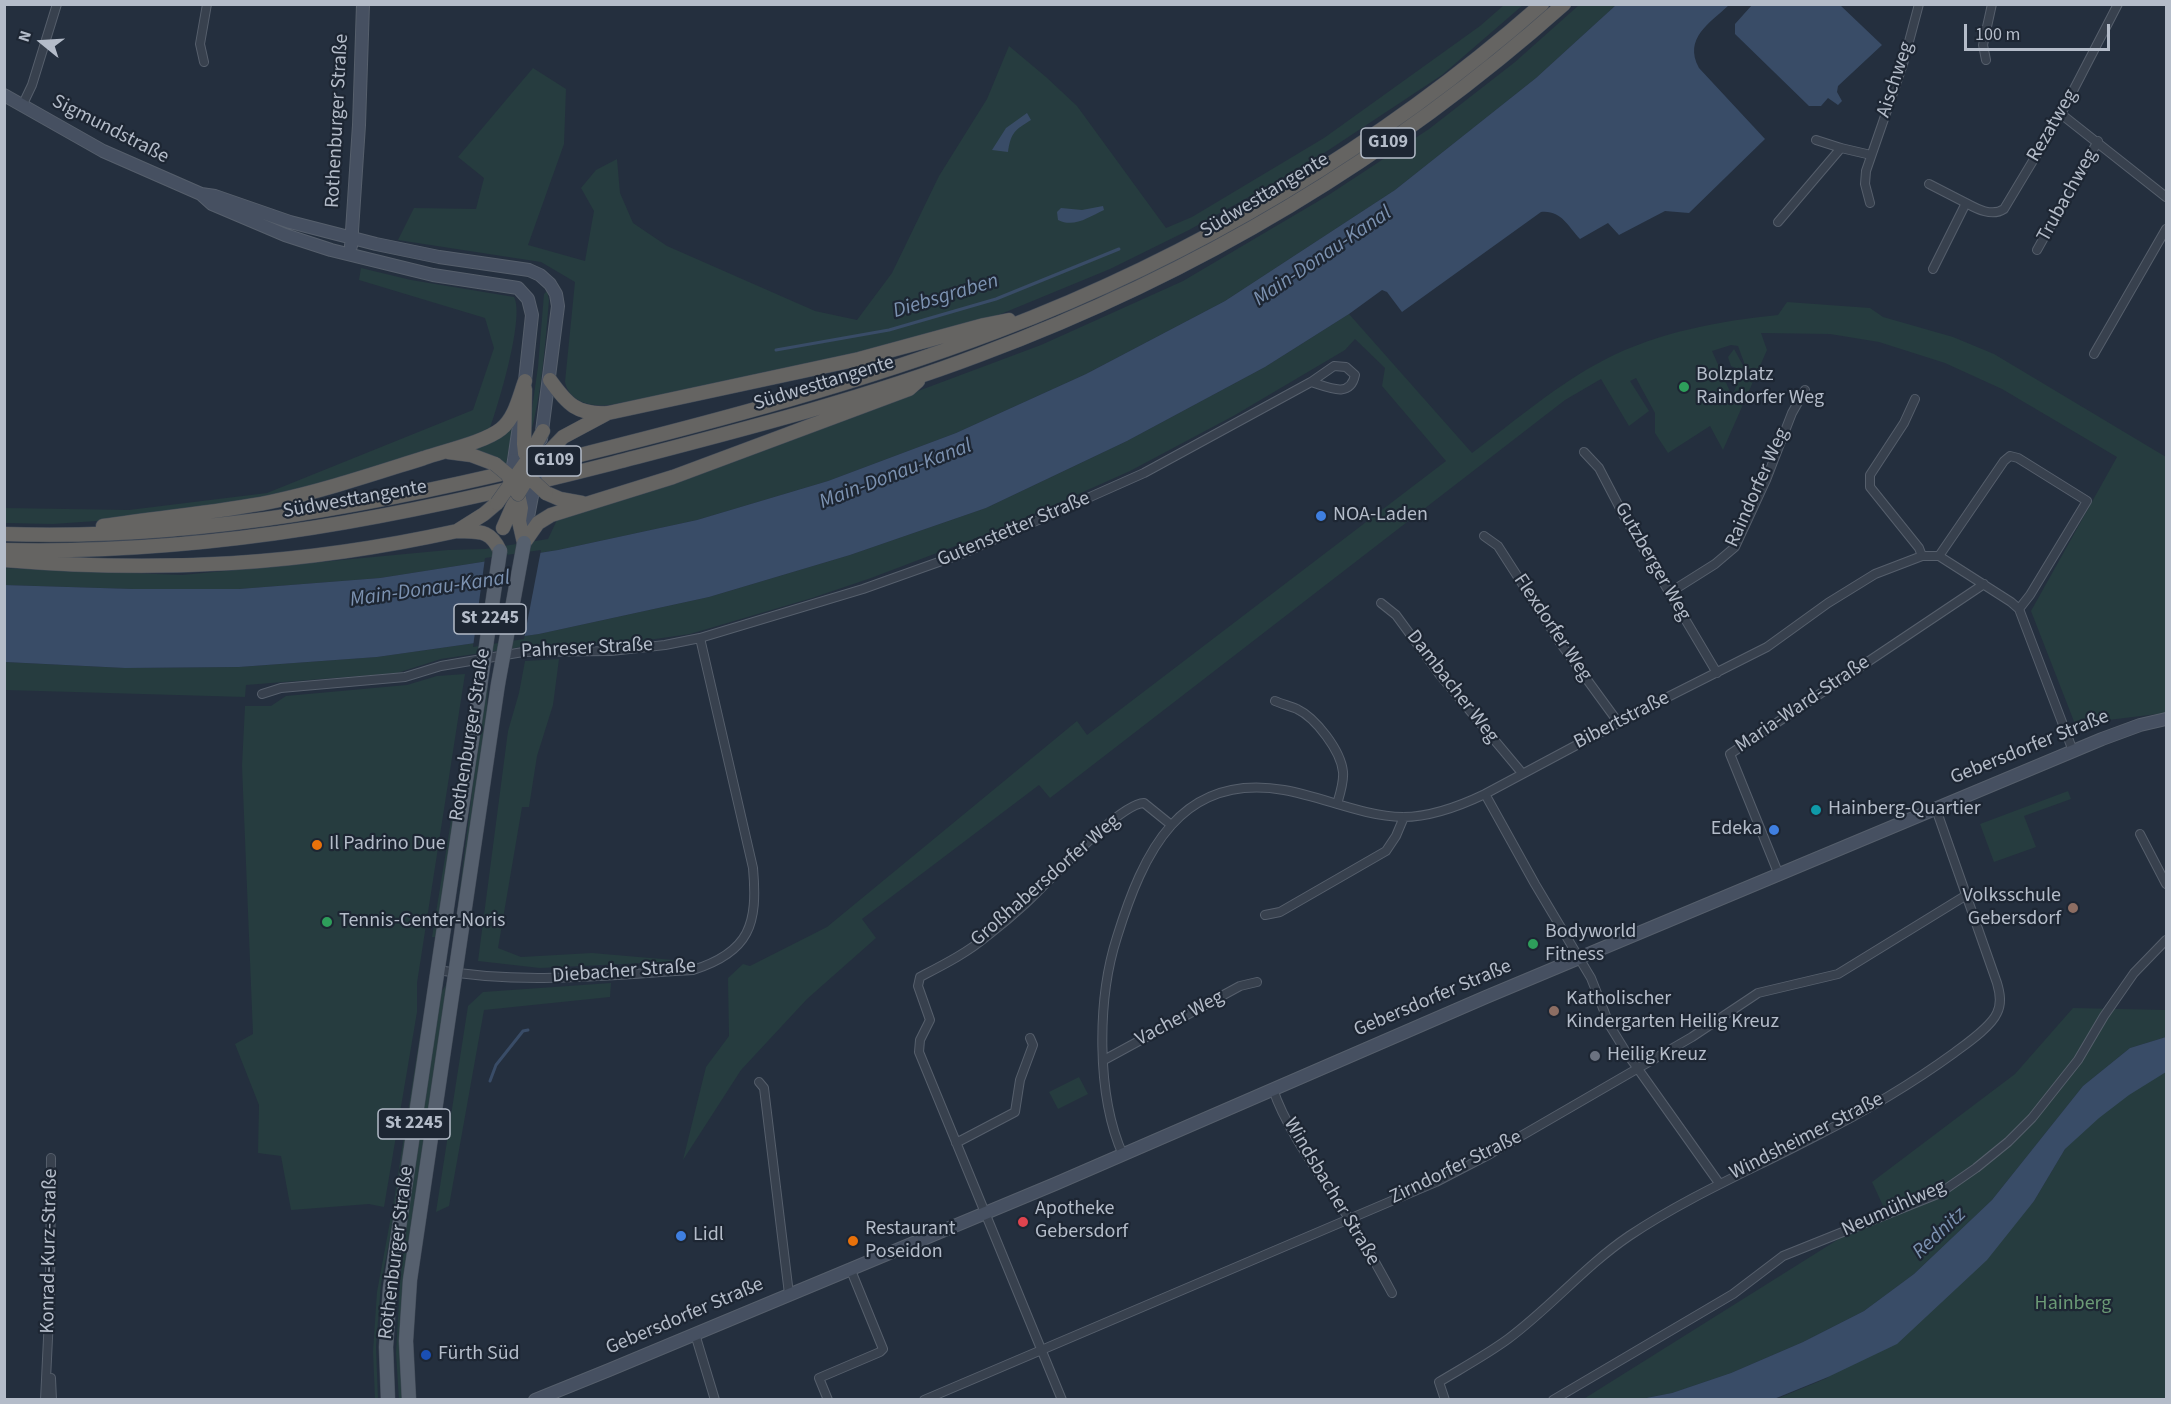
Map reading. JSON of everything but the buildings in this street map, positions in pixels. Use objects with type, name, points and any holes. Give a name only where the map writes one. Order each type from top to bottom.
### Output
[{"type":"highway","name":"Südwesttangente","points":[[4,534],[148,532],[225,525],[309,513],[437,489],[704,423],[820,391],[933,354],[1040,314],[1161,259],[1281,194],[1402,115],[1469,65],[1542,4]]},
{"type":"highway","name":"Südwesttangente","points":[[4,550],[96,550],[184,545],[252,538],[360,521],[504,489],[696,442],[831,404],[929,373],[1011,343],[1097,307],[1166,274],[1258,225],[1337,177],[1414,124],[1506,54],[1564,4]]},
{"type":"highway","points":[[550,380],[560,395],[575,408],[591,413],[608,413],[859,359],[984,325],[1040,314]]},
{"type":"highway","points":[[524,543],[543,519],[673,477],[828,420],[909,389],[929,373]]},
{"type":"highway","points":[[53,535],[270,502],[350,482],[441,453],[501,429],[510,418],[525,381]]},
{"type":"highway","points":[[524,543],[519,521],[524,477],[525,381]]},
{"type":"highway","points":[[457,531],[484,514],[563,437],[608,413]]},
{"type":"highway","points":[[524,477],[543,431]]},
{"type":"highway","points":[[441,453],[464,453],[495,464],[507,474],[524,477],[546,493],[566,501],[593,502]]},
{"type":"highway","points":[[4,560],[104,567],[215,566],[316,556],[457,531],[482,532],[492,537],[499,548]]},
{"type":"main road","name":"Rothenburger Straße","points":[[350,256],[359,125],[363,4]]},
{"type":"main road","name":"Sigmundstraße","points":[[4,95],[118,158],[201,194],[215,196],[283,220],[352,239]]},
{"type":"main road","name":"Sigmundstraße","points":[[201,194],[212,204],[285,235],[350,256]]},
{"type":"main road","points":[[352,239],[439,257],[521,268],[540,275],[553,288],[558,303],[543,431]]},
{"type":"main road","points":[[350,256],[433,275],[510,286],[520,290],[528,299],[532,315],[525,381]]},
{"type":"main road","name":"Rothenburger Straße","points":[[388,1400],[386,1347],[390,1288],[499,548],[503,528],[524,477]]},
{"type":"main road","name":"Rothenburger Straße","points":[[409,1400],[406,1341],[409,1286],[498,684],[524,543]]},
{"type":"main road","name":"Gebersdorfer Straße","points":[[535,1400],[1123,1155],[1578,958],[2073,751],[2126,730],[2166,719]]},
{"type":"street","points":[[22,106],[32,85],[57,4]]},
{"type":"street","points":[[204,62],[200,44],[207,4]]},
{"type":"street","name":"Aischweg","points":[[1870,203],[1865,184],[1871,154],[1903,64],[1919,4]]},
{"type":"street","points":[[1986,60],[1983,45],[1992,4]]},
{"type":"street","name":"Rezatweg","points":[[1929,184],[1992,213],[1998,213],[2004,209],[2061,114],[2118,4]]},
{"type":"street","name":"Trubachweg","points":[[2061,114],[2166,197]]},
{"type":"street","points":[[1816,140],[1871,154]]},
{"type":"street","name":"Trubachweg","points":[[2037,250],[2098,141]]},
{"type":"street","points":[[1778,222],[1841,148]]},
{"type":"street","points":[[1933,269],[1966,203]]},
{"type":"street","points":[[2094,354],[2166,229]]},
{"type":"street","name":"Gutenstetter Straße","points":[[700,638],[862,589],[964,554],[1144,473],[1311,382],[1334,366],[1346,367],[1355,375],[1353,384],[1347,389],[1338,390],[1311,382]]},
{"type":"street","name":"Raindorfer Weg","points":[[1669,593],[1715,564],[1735,547],[1766,480],[1792,412],[1804,390]]},
{"type":"street","points":[[1915,399],[1904,423],[1870,475],[1868,482],[1874,493],[1919,548],[1922,556]]},
{"type":"street","name":"Gutzberger Weg","points":[[1584,452],[1599,468],[1624,516],[1717,673]]},
{"type":"street","points":[[2019,609],[2030,595],[2087,501],[2018,458],[2010,456],[2004,461],[1939,556],[2019,609],[2073,751]]},
{"type":"street","name":"Flexdorfer Weg","points":[[1484,536],[1498,546],[1561,644],[1618,722]]},
{"type":"street","name":"Bibertstraße","points":[[1123,1155],[1110,1114],[1105,1087],[1102,1027],[1105,990],[1114,944],[1130,894],[1146,862],[1170,824],[1189,808],[1208,796],[1236,789],[1259,788],[1285,790],[1372,814],[1404,817],[1449,809],[1485,794],[1618,722],[1767,647],[1853,586],[1875,574],[1922,556],[1939,556]]},
{"type":"street","name":"Maria-Ward-Straße","points":[[1779,875],[1730,754],[1984,584]]},
{"type":"street","name":"Dambacher Weg","points":[[1381,603],[1396,615],[1440,675],[1522,773]]},
{"type":"street","name":"Pahreser Straße","points":[[262,694],[281,688],[405,677],[450,664],[523,652],[611,651],[665,645],[700,638]]},
{"type":"street","name":"Diebacher Straße","points":[[438,970],[483,977],[528,978],[693,970],[715,963],[745,939],[756,898],[753,868],[700,638]]},
{"type":"street","points":[[1275,701],[1304,713],[1322,730],[1335,748],[1343,774],[1337,804]]},
{"type":"street","points":[[1485,794],[1591,978],[1610,1026],[1636,1068],[1719,1183]]},
{"type":"street","name":"Großhabersdorfer Weg","points":[[1062,1400],[919,1052],[920,1040],[930,1020],[918,986],[920,977],[951,961],[985,938],[1025,904],[1106,826],[1136,803],[1144,803],[1170,824]]},
{"type":"street","name":"Windsheimer Straße","points":[[1445,1400],[1438,1382],[1508,1339],[1627,1237],[1719,1183],[1814,1137],[1885,1098],[1933,1068],[1966,1044],[1991,1021],[1997,1013],[2001,999],[1997,982],[1936,809]]},
{"type":"street","points":[[1265,915],[1280,912],[1386,851],[1396,836],[1404,817]]},
{"type":"street","points":[[2140,834],[2166,884]]},
{"type":"street","name":"Zirndorfer Straße","points":[[924,1400],[1436,1182],[1490,1154],[1692,1037],[1758,993],[1838,974],[1965,896]]},
{"type":"street","name":"Neumühlweg","points":[[1554,1400],[1733,1294],[1784,1256],[1940,1193],[1976,1168],[2008,1142],[2032,1118],[2078,1060],[2104,1016],[2134,973],[2166,940]]},
{"type":"street","name":"Vacher Weg","points":[[1104,1060],[1240,986],[1257,982]]},
{"type":"street","points":[[956,1143],[1016,1112],[1020,1080],[1033,1045],[1029,1038]]},
{"type":"street","points":[[759,1082],[764,1088],[789,1294]]},
{"type":"street","name":"Windsbacher Straße","points":[[1274,1089],[1281,1110],[1350,1220],[1392,1293]]},
{"type":"street","name":"Konrad-Kurz-Straße","points":[[45,1400],[49,1345],[51,1158]]},
{"type":"street","points":[[828,1400],[819,1378],[883,1349],[850,1268]]},
{"type":"street","points":[[695,1334],[715,1400]]},
{"type":"street","name":"Konrad-Kurz-Straße","points":[[49,1345],[52,1400]]},
{"type":"green space","points":[[1504,5],[1523,5],[1442,75],[1303,167],[1189,230],[1110,269],[1001,314],[949,331],[734,382],[609,405],[582,402],[571,394],[565,382],[575,282],[541,262],[398,240],[414,208],[476,209],[484,178],[458,157],[533,68],[566,89],[564,144],[528,245],[585,261],[594,211],[581,188],[596,170],[617,159],[620,193],[633,223],[667,246],[815,311],[857,320],[892,273],[939,176],[987,99],[1009,46],[1077,106],[1166,228],[1192,217],[1324,138],[1480,26]]},
{"type":"green space","points":[[1579,5],[1616,5],[1536,78],[1395,190],[1225,301],[1086,374],[956,433],[828,481],[697,520],[558,550],[380,578],[239,589],[133,589],[5,585],[4,568],[182,575],[448,550],[485,549],[548,539],[557,520],[715,467],[1041,345],[1183,281],[1327,196],[1429,129],[1515,62]]},
{"type":"green space","points":[[361,268],[411,280],[514,297],[516,323],[513,341],[490,428],[483,433],[278,498],[125,519],[53,524],[5,523],[5,508],[129,510],[267,493],[473,410],[494,348],[485,318],[359,280]]},
{"type":"green space","points":[[547,291],[549,300],[542,369],[534,419],[530,436],[528,436],[538,367],[544,294]]},
{"type":"green space","points":[[1787,302],[1870,308],[1883,317],[1953,337],[1994,354],[2166,457],[2166,713],[2075,724],[2031,611],[2117,457],[2002,389],[1945,363],[1879,342],[1830,334],[1761,333],[1767,350],[1723,450],[1710,426],[1668,453],[1655,433],[1655,413],[1636,378],[1630,381],[1649,411],[1629,426],[1601,379],[1565,400],[1050,798],[1039,785],[862,919],[876,938],[807,999],[741,1070],[683,1160],[706,1067],[729,1036],[728,978],[743,964],[750,966],[827,927],[1077,721],[1087,735],[1446,461],[1382,386],[1385,368],[1355,339],[1345,350],[1235,415],[1130,471],[1000,529],[812,598],[690,634],[627,643],[535,645],[441,659],[397,673],[246,685],[245,697],[5,690],[4,662],[125,668],[239,667],[377,657],[539,634],[709,597],[850,555],[986,508],[1127,441],[1265,367],[1349,314],[1472,453],[1571,379],[1606,359],[1647,342],[1690,329],[1778,315]],"holes":[[[1731,345],[1738,346],[1745,365],[1744,367],[1734,349],[1728,357],[1731,366],[1737,369],[1744,368],[1732,396],[1712,351]]]},
{"type":"green space","points":[[513,424],[506,465],[472,449]]},
{"type":"green space","points":[[559,659],[553,705],[537,756],[529,807],[522,807],[498,948],[521,957],[592,953],[685,961],[540,968],[478,961],[508,731],[525,661]]},
{"type":"green space","name":"Tennis-Center-Noris","points":[[465,674],[417,983],[417,1012],[384,1207],[369,1204],[291,1210],[281,1156],[258,1153],[259,1105],[235,1044],[253,1034],[242,766],[245,706],[271,706],[286,696],[407,685],[437,676]]},
{"type":"green space","points":[[485,686],[488,686],[486,724],[452,954]]},
{"type":"green space","points":[[469,720],[440,917],[435,937],[432,937],[467,723]]},
{"type":"green space","points":[[2068,791],[2071,799],[2024,816],[2036,847],[1994,862],[1980,824]]},
{"type":"green space","points":[[611,983],[610,997],[484,1010],[449,1206],[436,1212],[468,1006],[483,992]]},
{"type":"green space","points":[[446,985],[403,1399],[399,1400],[396,1353],[406,1225],[440,994]]},
{"type":"green space","points":[[2073,1008],[2166,1010],[2166,1037],[2130,1048],[2083,1086],[1992,1200],[1914,1274],[1864,1311],[1803,1342],[1731,1373],[1672,1393],[1641,1399],[1582,1400],[1885,1210],[1872,1182],[2015,1074]]},
{"type":"green space","points":[[421,1029],[423,1030],[400,1186],[381,1284],[376,1346],[378,1399],[375,1400],[373,1352],[377,1292]]},
{"type":"green space","name":"Hainberg","points":[[2166,1072],[2166,1399],[1774,1400],[1827,1378],[2034,1201],[2065,1149],[2118,1093]]},
{"type":"green space","points":[[1079,1077],[1088,1094],[1058,1109],[1049,1092]]},
{"type":"water","name":"Main-Donau-Kanal","points":[[1616,5],[1729,5],[1701,32],[1694,48],[1695,57],[1699,68],[1765,139],[1689,213],[1665,211],[1619,235],[1608,223],[1580,239],[1559,216],[1554,213],[1541,212],[1402,312],[1387,292],[1382,290],[1349,314],[1265,367],[1127,441],[986,508],[850,555],[709,597],[539,634],[377,657],[239,667],[125,668],[5,662],[4,585],[133,589],[239,589],[380,578],[558,550],[697,520],[828,481],[956,433],[1086,374],[1225,301],[1395,190],[1536,78]]},
{"type":"water","points":[[1752,5],[1840,5],[1882,45],[1838,86],[1837,92],[1842,101],[1838,105],[1828,98],[1821,106],[1809,106],[1735,34],[1735,24]]},
{"type":"water","points":[[1027,113],[1031,120],[1015,132],[1008,152],[992,150],[1006,128]]},
{"type":"water","points":[[1103,206],[1104,210],[1081,221],[1070,223],[1058,220],[1057,212],[1061,208],[1082,210]]},
{"type":"water","points":[[2166,1037],[2166,1072],[2129,1095],[2065,1149],[2034,1201],[1987,1260],[1897,1344],[1828,1377],[1774,1399],[1641,1399],[1672,1393],[1731,1373],[1803,1342],[1864,1311],[1914,1274],[1992,1200],[2083,1086],[2130,1048]]},
{"type":"pier","points":[[541,550],[524,639],[473,647],[485,558]]},
{"type":"waterway","name":"Diebsgraben","points":[[776,350],[889,330],[996,299],[1119,249]]},
{"type":"waterway","points":[[490,1081],[496,1065],[523,1031],[528,1030]]},
{"type":"place","name":"Bolzplatz Raindorfer Weg","points":[[1684,387]]},
{"type":"place","name":"NOA-Laden","points":[[1321,516]]},
{"type":"place","name":"Hainberg-Quartier","points":[[1816,810]]},
{"type":"place","name":"Edeka","points":[[1774,830]]},
{"type":"place","name":"Il Padrino Due","points":[[317,845]]},
{"type":"place","name":"Volksschule Gebersdorf","points":[[2073,908]]},
{"type":"place","name":"Tennis-Center-Noris","points":[[327,922]]},
{"type":"place","name":"Bodyworld Fitness","points":[[1533,944]]},
{"type":"place","name":"Katholischer Kindergarten Heilig Kreuz","points":[[1554,1011]]},
{"type":"place","name":"Heilig Kreuz","points":[[1595,1056]]},
{"type":"place","name":"Apotheke Gebersdorf","points":[[1023,1222]]},
{"type":"place","name":"Lidl","points":[[681,1236]]},
{"type":"place","name":"Restaurant Poseidon","points":[[853,1241]]},
{"type":"place","name":"Fürth Süd","points":[[426,1355]]},
{"type":"water label","name":"Rednitz","points":[[1940,1234]]}]
